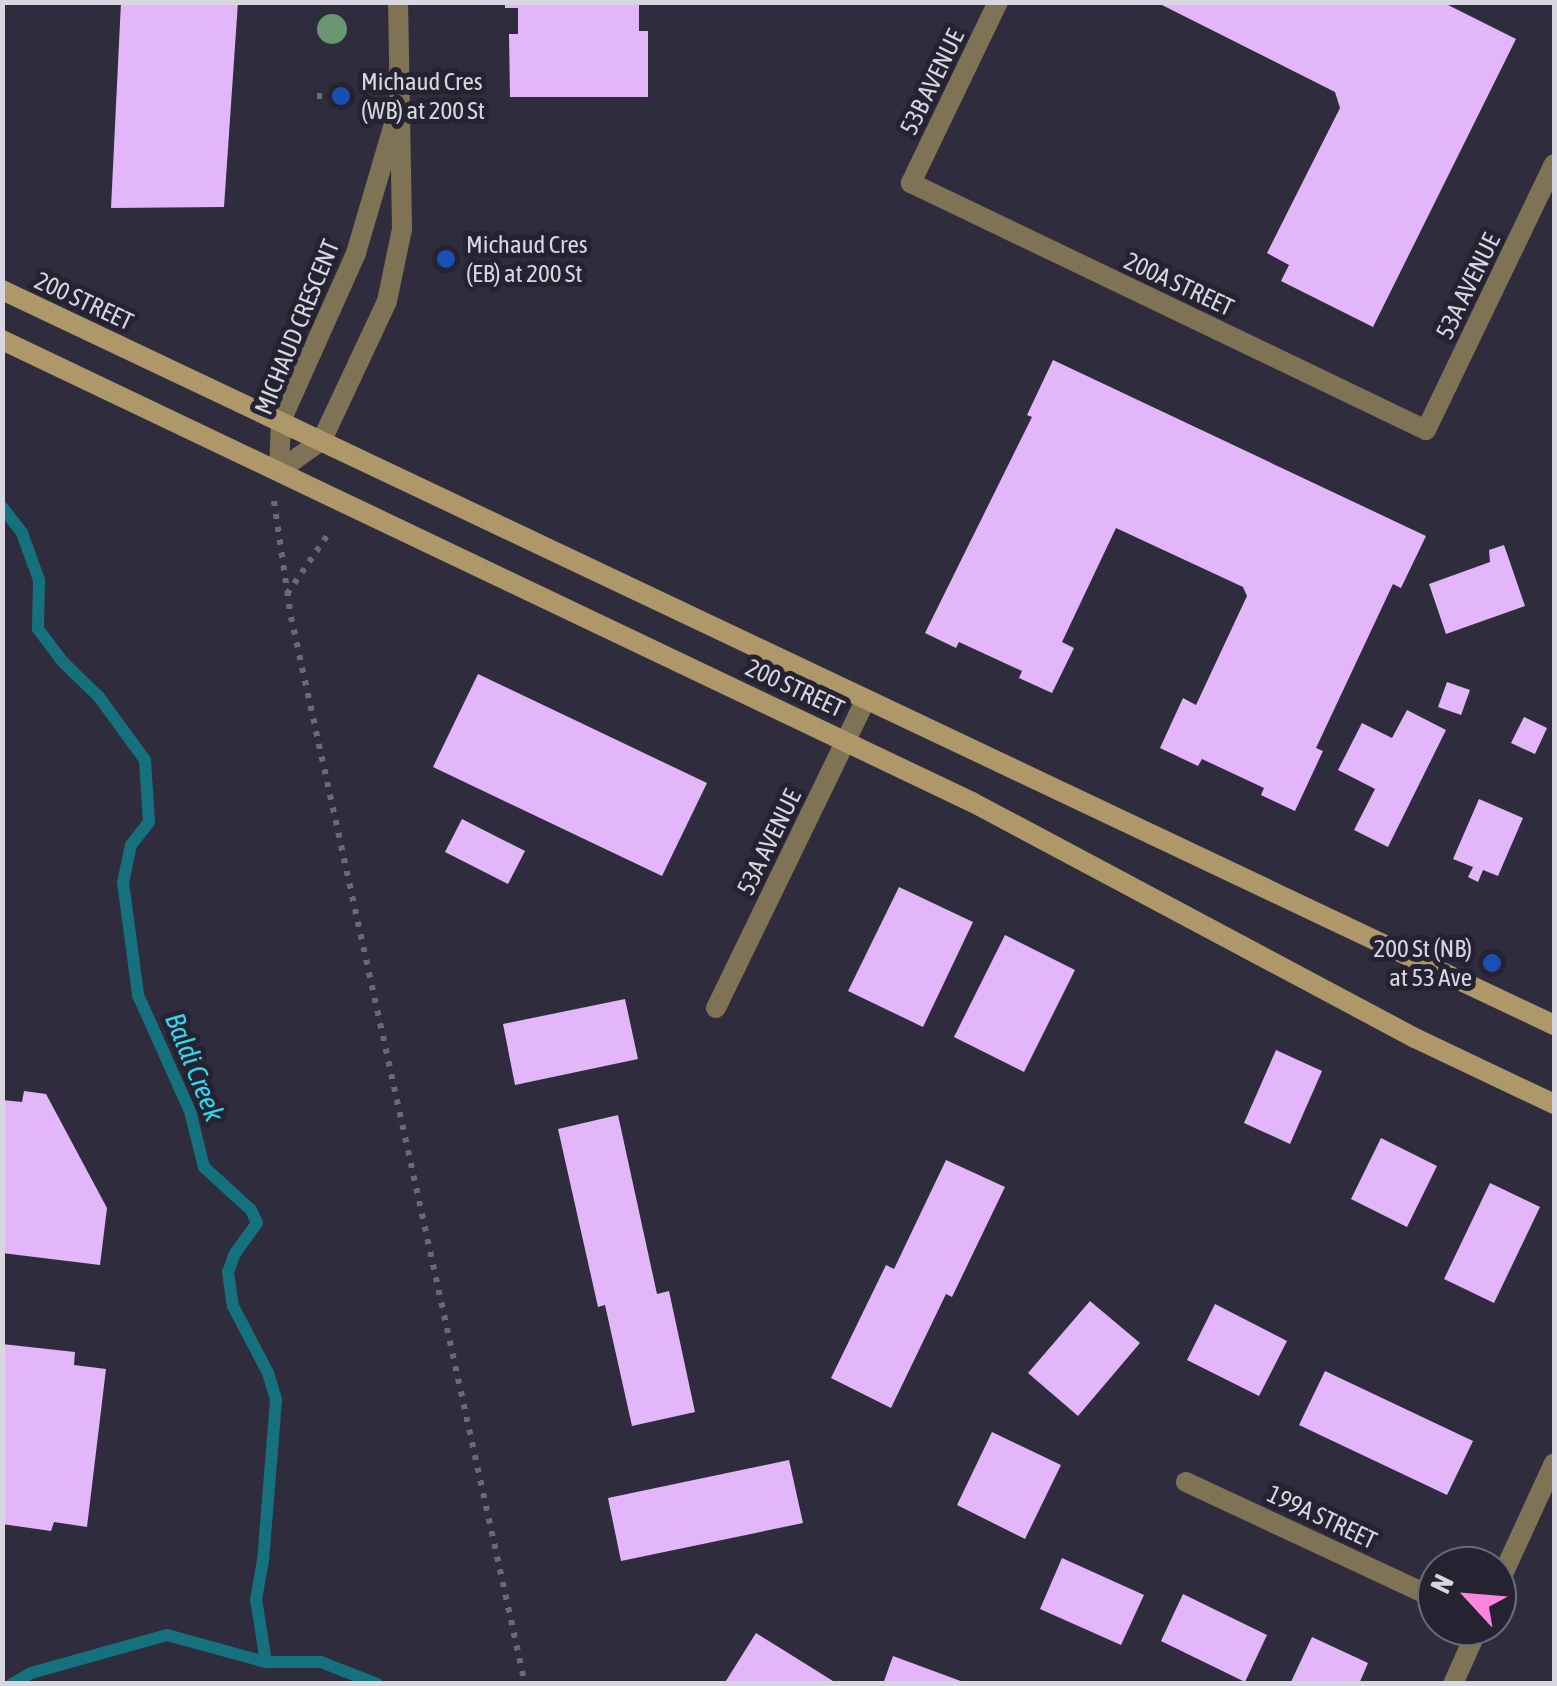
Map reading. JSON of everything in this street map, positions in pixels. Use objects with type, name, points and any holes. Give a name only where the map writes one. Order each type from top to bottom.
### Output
[{"type":"main road","name":"200 STREET","points":[[2,290],[1554,1025]]},
{"type":"main road","name":"200 STREET","points":[[2,340],[972,802],[1415,1038],[1554,1104]]},
{"type":"street","name":"MICHAUD CRESCENT","points":[[322,440],[387,301],[402,228],[398,2]]},
{"type":"street","name":"53B AVENUE","points":[[911,183],[998,2]]},
{"type":"street","name":"MICHAUD CRESCENT","points":[[279,470],[281,420],[356,253],[399,106]]},
{"type":"street","name":"53A AVENUE","points":[[1426,430],[1554,164]]},
{"type":"street","name":"200A STREET","points":[[911,183],[1426,430]]},
{"type":"street","points":[[279,470],[322,440]]},
{"type":"street","name":"53A AVENUE","points":[[716,1008],[866,699]]},
{"type":"street","points":[[1516,1546],[1554,1463]]},
{"type":"street","name":"199A STREET","points":[[1186,1482],[1417,1589]]},
{"type":"street","points":[[1453,1684],[1470,1646]]},
{"type":"path","points":[[317,96],[340,96]]},
{"type":"path","points":[[274,500],[287,594],[524,1684]]},
{"type":"path","points":[[287,594],[331,529]]},
{"type":"building","points":[[121,2],[238,2],[224,207],[111,208]]},
{"type":"building","points":[[505,2],[639,2],[639,31],[648,31],[648,97],[510,97],[509,34],[518,34],[518,8],[505,8]]},
{"type":"building","points":[[1156,2],[1442,2],[1516,39],[1373,327],[1281,281],[1289,265],[1267,253],[1340,108],[1335,92]]},
{"type":"building","points":[[1053,360],[1426,536],[1401,588],[1393,584],[1316,748],[1323,751],[1295,811],[1261,795],[1264,788],[1202,759],[1198,766],[1160,748],[1183,698],[1196,705],[1247,596],[1243,587],[1116,528],[1062,642],[1074,648],[1052,693],[1019,678],[1022,671],[959,642],[956,648],[925,633],[1032,417],[1027,415]]},
{"type":"building","points":[[1504,545],[1525,606],[1446,634],[1429,584],[1490,562],[1489,550]]},
{"type":"building","points":[[478,674],[707,783],[662,876],[433,767]]},
{"type":"building","points":[[1447,682],[1470,690],[1461,715],[1438,707]]},
{"type":"building","points":[[1407,710],[1446,730],[1388,847],[1354,830],[1375,789],[1338,770],[1362,723],[1392,738]]},
{"type":"building","points":[[1524,717],[1547,728],[1535,754],[1511,743]]},
{"type":"building","points":[[1479,799],[1523,818],[1498,876],[1483,870],[1478,882],[1468,877],[1473,867],[1453,859]]},
{"type":"building","points":[[462,819],[525,851],[508,884],[445,852]]},
{"type":"building","points":[[899,887],[973,922],[923,1027],[848,991]]},
{"type":"building","points":[[1005,935],[1075,970],[1024,1072],[954,1037]]},
{"type":"building","points":[[625,999],[638,1059],[515,1085],[503,1024]]},
{"type":"building","points":[[1276,1050],[1322,1071],[1290,1144],[1244,1123]]},
{"type":"building","points":[[24,1091],[46,1094],[107,1208],[100,1265],[2,1253],[2,1100],[22,1102]]},
{"type":"building","points":[[618,1115],[657,1294],[669,1291],[695,1412],[632,1426],[605,1305],[598,1307],[558,1129]]},
{"type":"building","points":[[1381,1138],[1437,1166],[1407,1227],[1351,1199]]},
{"type":"building","points":[[946,1160],[1005,1187],[952,1297],[946,1294],[891,1408],[831,1378],[886,1265],[894,1269]]},
{"type":"building","points":[[1490,1183],[1540,1207],[1494,1303],[1444,1279]]},
{"type":"building","points":[[1090,1301],[1140,1343],[1078,1416],[1028,1373]]},
{"type":"building","points":[[1215,1304],[1287,1341],[1259,1396],[1187,1360]]},
{"type":"building","points":[[2,1344],[75,1352],[74,1365],[106,1369],[87,1527],[54,1522],[51,1531],[2,1524]]},
{"type":"building","points":[[1325,1371],[1473,1441],[1447,1495],[1299,1425]]},
{"type":"building","points":[[992,1432],[1061,1465],[1025,1539],[957,1505]]},
{"type":"building","points":[[789,1460],[803,1523],[621,1561],[608,1498]]},
{"type":"building","points":[[1062,1558],[1144,1595],[1121,1645],[1040,1609]]},
{"type":"building","points":[[1183,1594],[1267,1635],[1245,1682],[1161,1641]]},
{"type":"building","points":[[756,1633],[833,1681],[724,1684]]},
{"type":"building","points":[[1312,1637],[1368,1663],[1359,1684],[1290,1684]]},
{"type":"building","points":[[893,1656],[966,1683],[966,1684],[883,1684]]},
{"type":"waterway","name":"Baldi Creek","points":[[2,507],[22,533],[39,580],[38,629],[62,661],[99,697],[145,760],[149,822],[131,845],[123,882],[138,995],[190,1111],[204,1167],[251,1210],[257,1223],[235,1253],[228,1272],[233,1306],[268,1373],[276,1400],[263,1560],[256,1599],[266,1662]]},
{"type":"waterway","points":[[12,1684],[31,1673],[167,1635],[266,1662],[321,1662],[377,1684]]},
{"type":"place","name":"Michaud Cres (WB) at 200 St","points":[[341,96]]},
{"type":"place","name":"Michaud Cres (EB) at 200 St","points":[[446,259]]},
{"type":"place","name":"200 St (NB) at 53 Ave","points":[[1492,963]]}]
